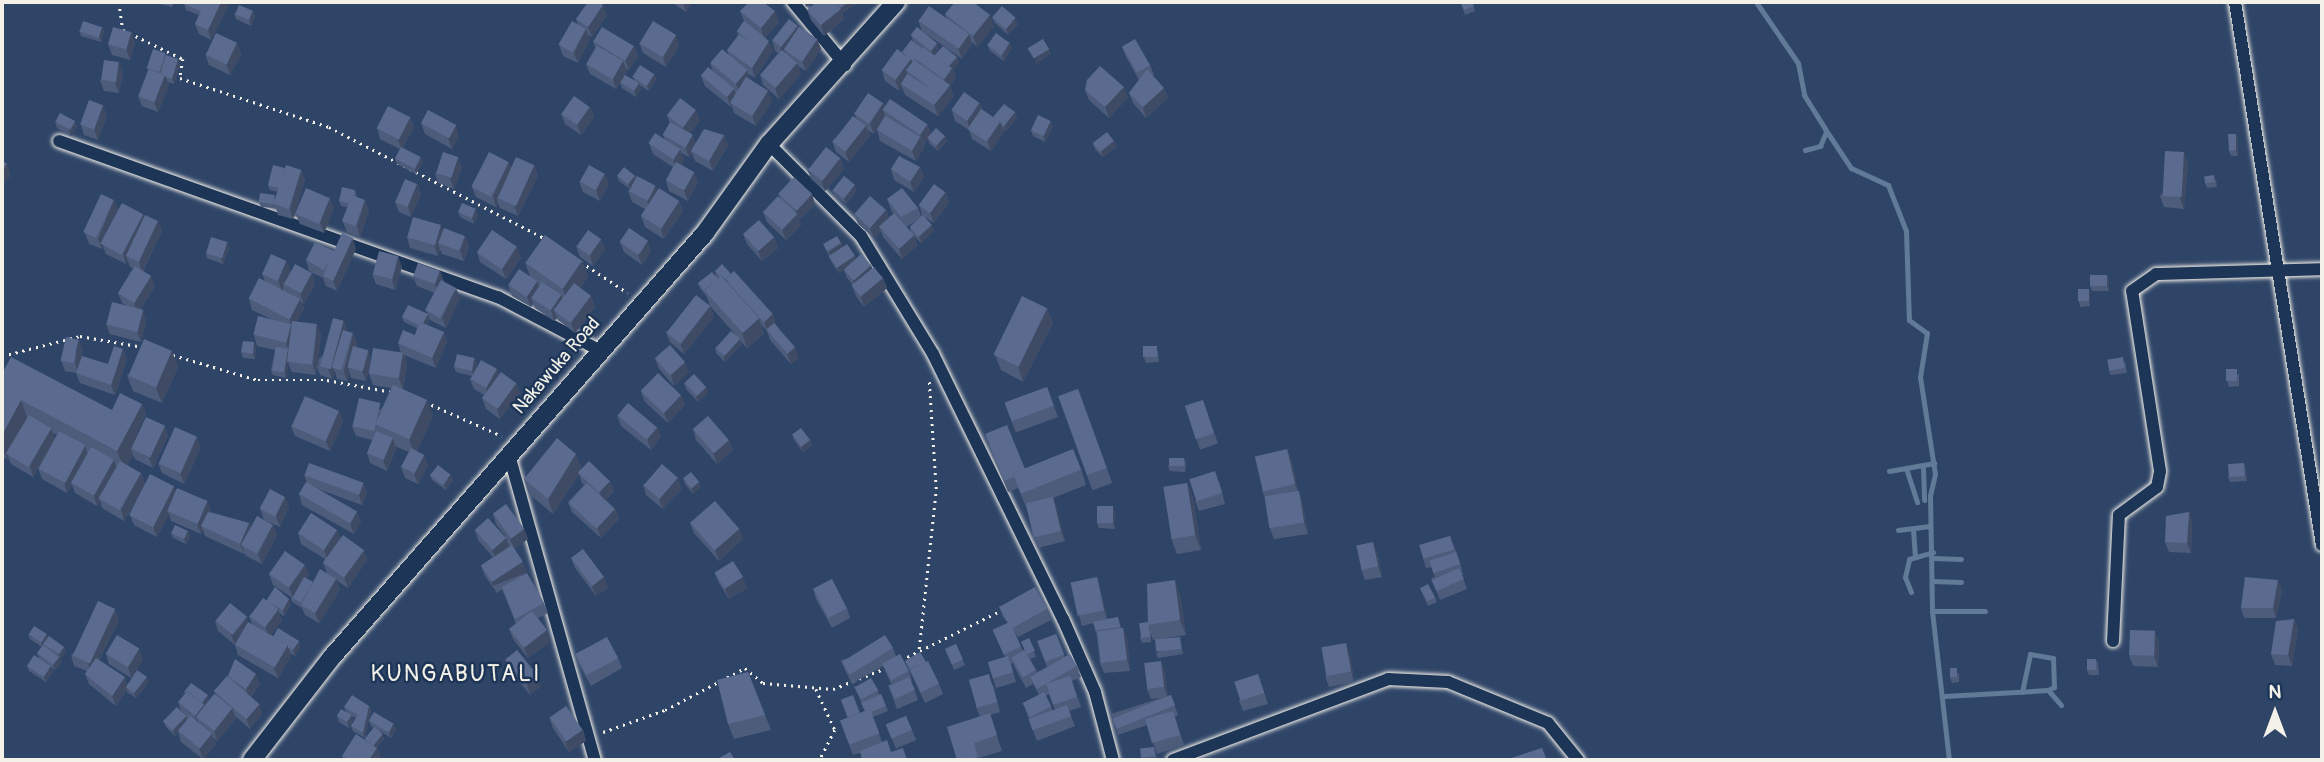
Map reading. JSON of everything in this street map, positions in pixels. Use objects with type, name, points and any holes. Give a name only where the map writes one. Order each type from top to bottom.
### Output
[{"type":"main road","name":"Nakawuka Road","points":[[252,760],[332,657],[640,303],[705,233],[769,144],[845,65],[896,2]]},
{"type":"street","points":[[793,2],[845,65]]},
{"type":"street","points":[[2235,2],[2322,545]]},
{"type":"street","points":[[59,141],[454,280],[599,350]]},
{"type":"street","points":[[769,144],[861,236],[933,354],[1068,631],[1108,732],[1112,760]]},
{"type":"street","points":[[2113,640],[2119,515],[2157,486],[2161,471],[2132,291],[2156,274],[2322,269]]},
{"type":"street","points":[[513,449],[595,760]]},
{"type":"street","points":[[1173,760],[1388,679],[1448,682],[1548,723],[1578,760]]},
{"type":"path","points":[[119,2],[123,30],[183,59],[180,78],[329,127],[555,246]]},
{"type":"path","points":[[577,260],[640,303]]},
{"type":"path","points":[[2,356],[80,336],[147,347]]},
{"type":"path","points":[[160,351],[258,380],[327,380],[398,394]]},
{"type":"path","points":[[919,649],[936,489],[929,375],[933,354]]},
{"type":"path","points":[[419,400],[513,449]]},
{"type":"path","points":[[590,736],[665,710],[745,668],[763,683],[816,689],[851,687],[919,649],[1013,605]]},
{"type":"path","points":[[816,689],[835,730],[820,760]]},
{"type":"building","points":[[205,2],[201,11],[184,4]]},
{"type":"building","points":[[205,2],[221,2],[208,30],[195,24]]},
{"type":"building","points":[[588,2],[599,2],[603,5],[588,27],[576,19]]},
{"type":"building","points":[[749,2],[763,2],[775,11],[761,28],[740,11]]},
{"type":"building","points":[[816,2],[835,2],[841,9],[821,25],[807,10]]},
{"type":"building","points":[[836,2],[849,2],[840,8]]},
{"type":"building","points":[[955,2],[973,2],[990,15],[973,36],[945,14]]},
{"type":"building","points":[[1472,2],[1474,6],[1464,10],[1461,3]]},
{"type":"building","points":[[239,5],[253,11],[249,20],[235,14]]},
{"type":"building","points":[[929,6],[969,34],[959,49],[919,21]]},
{"type":"building","points":[[1002,6],[1016,18],[1006,29],[992,17]]},
{"type":"building","points":[[789,19],[798,26],[781,47],[772,40]]},
{"type":"building","points":[[83,21],[102,27],[99,38],[80,31]]},
{"type":"building","points":[[572,21],[586,29],[572,52],[558,44]]},
{"type":"building","points":[[653,21],[676,35],[663,57],[640,43]]},
{"type":"building","points":[[744,21],[769,41],[752,68],[727,50],[739,35],[750,42],[737,31]]},
{"type":"building","points":[[113,27],[131,32],[126,50],[108,44]]},
{"type":"building","points":[[602,27],[634,46],[625,61],[593,42]]},
{"type":"building","points":[[799,27],[817,39],[802,62],[784,49]]},
{"type":"building","points":[[917,27],[937,43],[931,51],[911,35]]},
{"type":"building","points":[[216,33],[237,43],[227,64],[206,55]]},
{"type":"building","points":[[996,33],[1010,43],[1001,55],[987,45]]},
{"type":"building","points":[[1043,39],[1049,49],[1034,59],[1028,48]]},
{"type":"building","points":[[1135,39],[1150,65],[1137,72],[1122,46]]},
{"type":"building","points":[[911,40],[922,48],[913,61],[902,52]]},
{"type":"building","points":[[597,46],[623,61],[612,79],[586,64]]},
{"type":"building","points":[[943,46],[957,57],[949,66],[934,56]]},
{"type":"building","points":[[923,47],[952,68],[944,79],[915,58]]},
{"type":"building","points":[[153,49],[165,53],[159,72],[147,68]]},
{"type":"building","points":[[722,49],[747,70],[736,84],[710,63]]},
{"type":"building","points":[[897,49],[911,59],[895,80],[882,70]]},
{"type":"building","points":[[782,50],[797,63],[775,88],[760,75]]},
{"type":"building","points":[[166,55],[178,59],[172,79],[161,73]]},
{"type":"building","points":[[104,60],[119,62],[116,82],[101,80]]},
{"type":"building","points":[[914,60],[950,85],[934,105],[901,84],[907,74],[934,91],[906,70]]},
{"type":"building","points":[[640,65],[654,74],[647,86],[632,77]]},
{"type":"building","points":[[1100,66],[1124,87],[1105,107],[1085,90],[1087,80]]},
{"type":"building","points":[[708,67],[734,89],[727,97],[701,75]]},
{"type":"building","points":[[149,69],[165,75],[154,102],[139,96]]},
{"type":"building","points":[[1147,69],[1164,88],[1143,107],[1129,93]]},
{"type":"building","points":[[625,75],[639,83],[634,91],[620,83]]},
{"type":"building","points":[[746,77],[768,91],[752,116],[730,102]]},
{"type":"building","points":[[964,92],[980,103],[967,121],[951,110]]},
{"type":"building","points":[[868,93],[883,103],[869,124],[854,114]]},
{"type":"building","points":[[574,96],[590,107],[577,125],[561,114]]},
{"type":"building","points":[[680,98],[696,110],[683,128],[667,116]]},
{"type":"building","points":[[890,99],[927,124],[920,135],[883,110]]},
{"type":"building","points":[[89,100],[103,105],[94,130],[80,124]]},
{"type":"building","points":[[1004,104],[1015,112],[1004,126],[993,117]]},
{"type":"building","points":[[388,106],[410,117],[399,140],[377,128]]},
{"type":"building","points":[[981,109],[1000,122],[987,142],[968,129]]},
{"type":"building","points":[[428,110],[456,125],[449,138],[421,123]]},
{"type":"building","points":[[60,113],[75,121],[70,130],[55,122]]},
{"type":"building","points":[[1038,115],[1051,121],[1044,136],[1031,130]]},
{"type":"building","points":[[853,116],[866,126],[845,152],[833,142]]},
{"type":"building","points":[[885,116],[920,137],[912,151],[877,130]]},
{"type":"building","points":[[670,122],[693,135],[685,148],[663,135]]},
{"type":"building","points":[[936,128],[945,136],[936,146],[927,138]]},
{"type":"building","points":[[704,129],[724,135],[709,161],[691,151]]},
{"type":"building","points":[[1107,132],[1114,141],[1100,152],[1093,143]]},
{"type":"building","points":[[655,133],[680,149],[674,159],[648,143]]},
{"type":"building","points":[[2228,134],[2236,134],[2236,150],[2229,151]]},
{"type":"building","points":[[401,147],[421,157],[415,169],[395,159]]},
{"type":"building","points":[[826,147],[840,158],[822,181],[808,170]]},
{"type":"building","points":[[2165,151],[2184,152],[2182,197],[2163,196]]},
{"type":"building","points":[[443,152],[458,157],[451,178],[436,173]]},
{"type":"building","points":[[489,152],[509,162],[491,197],[471,187]]},
{"type":"building","points":[[899,156],[920,167],[910,182],[891,169]]},
{"type":"building","points":[[516,157],[534,165],[516,206],[498,198]]},
{"type":"building","points":[[676,162],[694,172],[684,191],[666,180]]},
{"type":"building","points":[[273,165],[285,168],[280,188],[268,185]]},
{"type":"building","points":[[286,165],[301,170],[289,209],[273,204]]},
{"type":"building","points":[[589,165],[605,174],[596,190],[580,182]]},
{"type":"building","points":[[624,167],[635,176],[628,184],[617,176]]},
{"type":"building","points":[[2214,175],[2215,182],[2205,183],[2204,176]]},
{"type":"building","points":[[637,176],[656,186],[648,201],[629,191]]},
{"type":"building","points":[[844,176],[855,185],[844,199],[833,190]]},
{"type":"building","points":[[794,177],[812,194],[797,211],[778,194]]},
{"type":"building","points":[[405,179],[417,184],[407,207],[395,202]]},
{"type":"building","points":[[934,184],[945,192],[930,213],[919,205]]},
{"type":"building","points":[[342,187],[355,190],[349,203],[339,201]]},
{"type":"building","points":[[306,188],[330,198],[319,224],[295,214]]},
{"type":"building","points":[[659,188],[679,201],[661,229],[641,216]]},
{"type":"building","points":[[902,188],[918,208],[901,217],[887,199]]},
{"type":"building","points":[[260,193],[275,195],[274,204],[259,202]]},
{"type":"building","points":[[101,194],[114,200],[96,238],[83,232]]},
{"type":"building","points":[[352,195],[365,200],[355,226],[342,221]]},
{"type":"building","points":[[778,196],[797,214],[782,230],[763,212]]},
{"type":"building","points":[[870,196],[886,210],[870,228],[854,214]]},
{"type":"building","points":[[122,203],[143,214],[122,255],[100,244]]},
{"type":"building","points":[[462,203],[476,209],[472,218],[458,212]]},
{"type":"building","points":[[894,213],[914,235],[899,249],[879,226]]},
{"type":"building","points":[[145,215],[158,221],[139,262],[126,256]]},
{"type":"building","points":[[923,215],[932,225],[918,237],[910,227]]},
{"type":"building","points":[[413,217],[441,225],[435,245],[407,237]]},
{"type":"building","points":[[759,220],[774,237],[758,251],[743,234]]},
{"type":"building","points":[[444,228],[465,236],[459,251],[438,243]]},
{"type":"building","points":[[629,228],[648,241],[639,255],[619,242]]},
{"type":"building","points":[[492,230],[517,247],[502,269],[477,252]]},
{"type":"building","points":[[588,230],[601,239],[590,256],[577,246]]},
{"type":"building","points":[[342,233],[353,238],[333,281],[323,276],[330,260],[324,270],[306,260],[315,242],[334,251]]},
{"type":"building","points":[[545,235],[582,261],[562,289],[525,263]]},
{"type":"building","points":[[837,236],[841,243],[827,251],[823,244]]},
{"type":"building","points":[[211,237],[227,242],[222,258],[206,253]]},
{"type":"building","points":[[847,244],[855,256],[837,268],[829,256]]},
{"type":"building","points":[[379,251],[398,256],[392,279],[373,274]]},
{"type":"building","points":[[271,254],[287,261],[278,281],[262,274]]},
{"type":"building","points":[[861,254],[871,265],[854,281],[844,269]]},
{"type":"building","points":[[418,263],[440,271],[435,284],[413,276]]},
{"type":"building","points":[[295,264],[312,273],[301,293],[284,284]]},
{"type":"building","points":[[722,264],[731,274],[726,280],[715,271]]},
{"type":"building","points":[[135,266],[151,276],[134,303],[118,293]]},
{"type":"building","points":[[874,267],[883,278],[860,296],[851,285]]},
{"type":"building","points":[[519,269],[537,281],[527,297],[508,285]]},
{"type":"building","points":[[734,271],[773,314],[764,322],[725,279]]},
{"type":"building","points":[[712,272],[718,279],[704,290],[705,292],[698,283]]},
{"type":"building","points":[[2090,275],[2107,275],[2107,286],[2090,286]]},
{"type":"building","points":[[721,276],[759,318],[743,333],[705,291]]},
{"type":"building","points":[[259,278],[300,299],[290,319],[249,298]]},
{"type":"building","points":[[441,280],[456,288],[440,318],[425,310]]},
{"type":"building","points":[[542,282],[561,295],[550,311],[531,298]]},
{"type":"building","points":[[574,283],[591,296],[570,323],[554,310]]},
{"type":"building","points":[[2078,289],[2089,289],[2089,301],[2078,301]]},
{"type":"building","points":[[696,295],[710,306],[681,344],[666,333]]},
{"type":"building","points":[[1022,296],[1047,308],[1019,367],[994,354]]},
{"type":"building","points":[[112,302],[143,310],[137,332],[106,324]]},
{"type":"building","points":[[408,305],[428,314],[423,323],[420,322],[419,325],[402,317]]},
{"type":"building","points":[[258,316],[291,324],[286,343],[253,334]]},
{"type":"building","points":[[333,318],[344,321],[331,369],[320,366]]},
{"type":"building","points":[[292,321],[317,324],[312,365],[287,362]]},
{"type":"building","points":[[420,322],[444,332],[432,358],[398,343],[403,330],[415,335]]},
{"type":"building","points":[[774,323],[795,347],[787,354],[766,330]]},
{"type":"building","points":[[343,330],[353,333],[341,370],[332,367]]},
{"type":"building","points":[[731,331],[740,339],[725,356],[716,348]]},
{"type":"building","points":[[66,337],[79,340],[73,363],[61,360]]},
{"type":"building","points":[[144,339],[172,351],[156,388],[128,376]]},
{"type":"building","points":[[243,341],[254,342],[253,354],[241,352]]},
{"type":"building","points":[[670,345],[685,362],[670,375],[655,358]]},
{"type":"building","points":[[114,346],[123,349],[111,385],[76,373],[82,356],[108,364]]},
{"type":"building","points":[[353,346],[368,350],[363,371],[347,367]]},
{"type":"building","points":[[1143,346],[1157,346],[1157,357],[1143,357]]},
{"type":"building","points":[[276,347],[288,349],[284,373],[272,371]]},
{"type":"building","points":[[373,348],[403,353],[399,378],[369,374]]},
{"type":"building","points":[[457,354],[475,358],[472,371],[454,367]]},
{"type":"building","points":[[11,357],[133,421],[117,451],[21,400],[2,435],[2,374]]},
{"type":"building","points":[[2123,357],[2125,368],[2109,371],[2107,360]]},
{"type":"building","points":[[481,360],[497,369],[486,388],[470,379]]},
{"type":"building","points":[[2226,369],[2237,369],[2237,381],[2226,381]]},
{"type":"building","points":[[501,372],[516,383],[498,409],[482,398]]},
{"type":"building","points":[[658,373],[681,395],[664,413],[641,391]]},
{"type":"building","points":[[694,374],[706,387],[697,396],[684,383]]},
{"type":"building","points":[[393,385],[427,400],[409,439],[376,424]]},
{"type":"building","points":[[1047,387],[1054,406],[1012,421],[1005,402]]},
{"type":"building","points":[[1078,389],[1107,468],[1087,475],[1058,396]]},
{"type":"building","points":[[120,393],[142,404],[131,425],[133,421],[112,410]]},
{"type":"building","points":[[305,396],[339,411],[325,441],[292,426]]},
{"type":"building","points":[[359,398],[380,403],[374,431],[352,426]]},
{"type":"building","points":[[1203,400],[1214,433],[1196,439],[1185,406]]},
{"type":"building","points":[[628,403],[657,427],[647,440],[618,415]]},
{"type":"building","points":[[29,415],[51,428],[28,467],[6,454]]},
{"type":"building","points":[[708,416],[729,440],[714,453],[693,429]]},
{"type":"building","points":[[146,417],[165,426],[150,458],[131,449]]},
{"type":"building","points":[[1007,425],[1025,469],[1004,481],[985,434]]},
{"type":"building","points":[[175,427],[197,437],[181,473],[159,464]]},
{"type":"building","points":[[801,428],[810,440],[801,447],[792,435]]},
{"type":"building","points":[[59,431],[85,445],[65,483],[39,469]]},
{"type":"building","points":[[376,431],[393,438],[384,460],[367,453]]},
{"type":"building","points":[[557,438],[576,454],[548,499],[524,479]]},
{"type":"building","points":[[91,447],[114,460],[94,495],[71,483]]},
{"type":"building","points":[[411,448],[424,455],[414,474],[401,467]]},
{"type":"building","points":[[1073,449],[1081,469],[1021,494],[1013,473]]},
{"type":"building","points":[[1287,449],[1295,484],[1263,492],[1255,456]]},
{"type":"building","points":[[1169,458],[1184,458],[1184,466],[1169,466]]},
{"type":"building","points":[[120,461],[141,473],[119,510],[98,498]]},
{"type":"building","points":[[589,461],[610,481],[599,493],[578,473]]},
{"type":"building","points":[[309,463],[364,483],[359,495],[305,475]]},
{"type":"building","points":[[2244,463],[2245,476],[2229,477],[2228,464]]},
{"type":"building","points":[[662,464],[678,478],[659,499],[644,485]]},
{"type":"building","points":[[438,465],[451,475],[443,485],[430,475]]},
{"type":"building","points":[[1215,471],[1222,493],[1196,501],[1189,479]]},
{"type":"building","points":[[691,472],[699,482],[691,488],[683,478]]},
{"type":"building","points":[[150,474],[174,486],[153,527],[129,515]]},
{"type":"building","points":[[306,482],[357,511],[350,524],[299,494]]},
{"type":"building","points":[[587,483],[615,509],[596,529],[569,503]]},
{"type":"building","points":[[1187,483],[1195,535],[1172,539],[1163,487]]},
{"type":"building","points":[[177,488],[207,501],[198,524],[167,511]]},
{"type":"building","points":[[270,489],[285,497],[275,516],[260,508]]},
{"type":"building","points":[[1299,491],[1304,523],[1269,528],[1264,496]]},
{"type":"building","points":[[1053,497],[1061,531],[1034,537],[1026,503]]},
{"type":"building","points":[[715,501],[739,529],[714,551],[690,523]]},
{"type":"building","points":[[506,504],[524,529],[511,538],[493,513]]},
{"type":"building","points":[[1097,506],[1113,506],[1113,523],[1097,523]]},
{"type":"building","points":[[208,512],[249,523],[240,544],[201,526]]},
{"type":"building","points":[[2189,512],[2187,543],[2165,542],[2166,516]]},
{"type":"building","points":[[311,513],[337,530],[324,550],[298,533]]},
{"type":"building","points":[[257,516],[273,525],[257,554],[241,545]]},
{"type":"building","points":[[488,518],[506,538],[493,550],[475,530]]},
{"type":"building","points":[[175,525],[188,531],[184,539],[171,533]]},
{"type":"building","points":[[343,535],[364,550],[344,578],[323,563]]},
{"type":"building","points":[[1450,536],[1454,549],[1423,559],[1419,545]]},
{"type":"building","points":[[1373,542],[1378,566],[1362,570],[1356,546]]},
{"type":"building","points":[[512,545],[523,562],[492,582],[481,565]]},
{"type":"building","points":[[583,549],[604,577],[592,586],[571,558]]},
{"type":"building","points":[[285,551],[305,565],[289,588],[269,574]]},
{"type":"building","points":[[1456,552],[1460,564],[1433,573],[1429,561]]},
{"type":"building","points":[[733,561],[743,577],[724,589],[714,573]]},
{"type":"building","points":[[1459,568],[1464,579],[1436,591],[1432,580]]},
{"type":"building","points":[[320,569],[336,579],[315,613],[301,605]]},
{"type":"building","points":[[527,573],[544,603],[515,619],[502,587]]},
{"type":"building","points":[[304,577],[313,582],[301,603],[292,598]]},
{"type":"building","points":[[1097,577],[1104,610],[1078,616],[1071,583]]},
{"type":"building","points":[[2245,577],[2278,580],[2273,608],[2241,608]]},
{"type":"building","points":[[832,579],[847,608],[828,618],[813,589]]},
{"type":"building","points":[[1175,580],[1180,620],[1148,625],[1147,584]]},
{"type":"building","points":[[1428,584],[1435,597],[1427,601],[1420,588]]},
{"type":"building","points":[[275,587],[289,599],[283,610],[266,601]]},
{"type":"building","points":[[1035,587],[1047,609],[1011,629],[999,607]]},
{"type":"building","points":[[263,598],[278,609],[265,628],[249,617]]},
{"type":"building","points":[[98,601],[115,609],[90,663],[73,655]]},
{"type":"building","points":[[230,603],[247,617],[233,635],[216,621]]},
{"type":"building","points":[[532,611],[547,630],[524,648],[509,629]]},
{"type":"building","points":[[1118,617],[1120,627],[1096,632],[1093,622]]},
{"type":"building","points":[[2294,619],[2288,655],[2271,654],[2276,621]]},
{"type":"building","points":[[248,622],[288,645],[275,668],[235,645]]},
{"type":"building","points":[[1010,622],[1021,647],[1004,654],[993,630]]},
{"type":"building","points":[[1148,622],[1150,637],[1141,638],[1139,623]]},
{"type":"building","points":[[34,626],[47,634],[41,642],[29,634]]},
{"type":"building","points":[[278,628],[299,641],[293,650],[273,637]]},
{"type":"building","points":[[1123,628],[1127,660],[1101,663],[1097,631]]},
{"type":"building","points":[[2130,630],[2155,631],[2154,656],[2129,655]]},
{"type":"building","points":[[1056,634],[1064,654],[1046,662],[1037,641]]},
{"type":"building","points":[[117,635],[139,648],[128,667],[106,654]]},
{"type":"building","points":[[885,635],[893,648],[850,675],[842,662]]},
{"type":"building","points":[[49,636],[64,647],[59,654],[43,644]]},
{"type":"building","points":[[607,637],[618,658],[586,675],[575,654]]},
{"type":"building","points":[[1180,637],[1181,649],[1156,651],[1155,639]]},
{"type":"building","points":[[1029,638],[1035,651],[1027,654],[1021,642]]},
{"type":"building","points":[[1346,643],[1351,672],[1326,676],[1321,647]]},
{"type":"building","points":[[956,644],[963,660],[952,664],[945,649]]},
{"type":"building","points":[[43,645],[59,657],[53,665],[37,653]]},
{"type":"building","points":[[517,650],[537,675],[525,684],[505,659]]},
{"type":"building","points":[[1024,650],[1036,670],[1023,677],[1011,658]]},
{"type":"building","points":[[920,652],[926,662],[910,669],[905,661]]},
{"type":"building","points":[[900,654],[909,671],[891,680],[882,663]]},
{"type":"building","points":[[1070,654],[1077,666],[1037,689],[1030,677]]},
{"type":"building","points":[[34,655],[51,666],[44,677],[27,666]]},
{"type":"building","points":[[1008,656],[1013,672],[993,678],[988,662]]},
{"type":"building","points":[[96,658],[125,677],[112,696],[85,674]]},
{"type":"building","points":[[235,659],[256,674],[246,689],[228,676]]},
{"type":"building","points":[[2087,659],[2096,659],[2096,670],[2087,670]]},
{"type":"building","points":[[928,661],[939,683],[921,692],[910,670]]},
{"type":"building","points":[[1161,661],[1164,687],[1147,689],[1144,663]]},
{"type":"building","points":[[1950,668],[1957,668],[1957,677],[1950,677]]},
{"type":"building","points":[[137,670],[147,677],[134,693],[126,687]]},
{"type":"building","points":[[748,672],[765,715],[728,724],[717,680]]},
{"type":"building","points":[[989,674],[997,702],[977,708],[969,680]]},
{"type":"building","points":[[1258,674],[1264,693],[1240,701],[1234,682]]},
{"type":"building","points":[[227,676],[259,704],[246,719],[214,691]]},
{"type":"building","points":[[1070,676],[1077,697],[1053,705],[1046,684]]},
{"type":"building","points":[[909,677],[915,690],[895,699],[889,686]]},
{"type":"building","points":[[871,678],[878,690],[862,700],[855,688]]},
{"type":"building","points":[[191,683],[208,695],[202,703],[187,691],[184,692]]},
{"type":"building","points":[[187,691],[204,705],[195,716],[178,702]]},
{"type":"building","points":[[1044,692],[1051,706],[1030,717],[1023,703]]},
{"type":"building","points":[[214,694],[232,708],[214,731],[196,717]]},
{"type":"building","points":[[881,694],[886,706],[871,712],[870,709],[865,711],[861,703]]},
{"type":"building","points":[[352,695],[369,706],[363,733],[351,726],[358,715],[344,707]]},
{"type":"building","points":[[853,695],[860,713],[848,717],[841,700]]},
{"type":"building","points":[[1171,695],[1175,705],[1117,729],[1113,719]]},
{"type":"building","points":[[1067,705],[1071,716],[1033,730],[1028,719]]},
{"type":"building","points":[[566,706],[583,730],[566,741],[550,717]]},
{"type":"building","points":[[177,707],[186,716],[172,730],[163,721]]},
{"type":"building","points":[[341,709],[351,715],[347,722],[337,716]]},
{"type":"building","points":[[870,709],[879,733],[849,745],[840,720]]},
{"type":"building","points":[[1173,711],[1180,735],[1152,743],[1145,719]]},
{"type":"building","points":[[374,712],[394,724],[389,732],[369,721]]},
{"type":"building","points":[[990,713],[997,735],[974,743],[978,757],[957,760],[947,727]]},
{"type":"building","points":[[190,716],[212,734],[200,748],[178,731]]},
{"type":"building","points":[[906,716],[912,730],[892,738],[886,725]]},
{"type":"building","points":[[374,727],[383,734],[373,746],[365,739]]},
{"type":"building","points":[[356,734],[377,748],[369,760],[349,760],[342,756]]},
{"type":"building","points":[[887,740],[891,752],[903,748],[907,760],[862,760],[860,751]]},
{"type":"building","points":[[1154,747],[1155,756],[1141,757],[1140,748]]},
{"type":"building","points":[[1542,748],[1547,760],[1508,760],[1508,759]]},
{"type":"building","points":[[730,752],[735,760],[716,760]]},
{"type":"waterway","points":[[1756,2],[1798,63],[1804,95],[1825,129],[1851,168],[1888,185],[1906,231],[1909,320],[1927,333],[1920,377],[1935,474],[1930,495],[1932,611],[1949,760]]},
{"type":"waterway","points":[[1805,150],[1820,146],[1826,132]]},
{"type":"waterway","points":[[1889,471],[1934,463]]},
{"type":"waterway","points":[[1906,468],[1917,502]]},
{"type":"waterway","points":[[1923,468],[1924,500]]},
{"type":"waterway","points":[[1898,530],[1930,526]]},
{"type":"waterway","points":[[1913,529],[1915,557]]},
{"type":"waterway","points":[[1911,592],[1905,577],[1909,559],[1933,552]]},
{"type":"waterway","points":[[1933,558],[1961,559]]},
{"type":"waterway","points":[[1932,581],[1961,582]]},
{"type":"waterway","points":[[1932,611],[1985,611]]},
{"type":"waterway","points":[[2022,692],[2030,654],[2053,658],[2054,687],[2048,690]]},
{"type":"waterway","points":[[1945,696],[2048,690],[2061,705]]},
{"type":"district","name":"KUNGABUTALI","points":[[456,674]]}]
